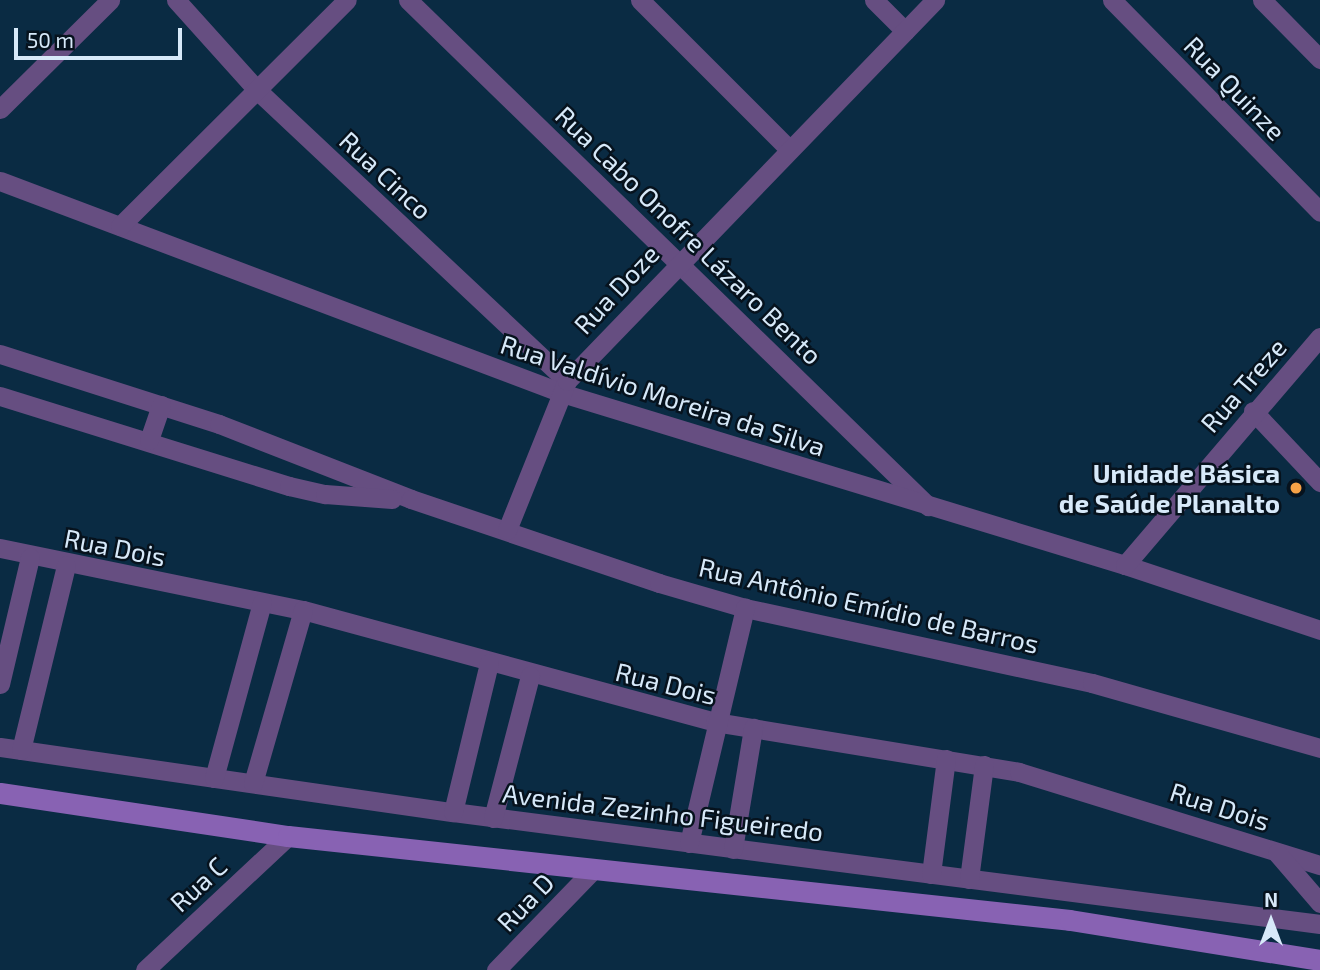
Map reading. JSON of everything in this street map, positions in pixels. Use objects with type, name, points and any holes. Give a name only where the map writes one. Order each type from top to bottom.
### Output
[{"type":"main road","points":[[0,793],[288,836],[592,871],[1070,920],[1320,961]]},
{"type":"street","points":[[0,109],[110,0]]},
{"type":"street","name":"Rua Cinco","points":[[176,0],[257,90],[566,387]]},
{"type":"street","points":[[120,226],[347,0]]},
{"type":"street","name":"Rua Cabo Onofre Lázaro Bento","points":[[408,0],[679,260],[931,509]]},
{"type":"street","points":[[640,0],[789,149]]},
{"type":"street","points":[[874,0],[905,31]]},
{"type":"street","name":"Rua Doze","points":[[507,530],[566,387],[679,260],[935,0]]},
{"type":"street","name":"Rua Quinze","points":[[1112,0],[1320,212]]},
{"type":"street","points":[[1262,0],[1320,59]]},
{"type":"street","name":"Rua Valdívio Moreira da Silva","points":[[0,181],[566,387],[931,509],[1125,565],[1320,630]]},
{"type":"street","name":"Rua Treze","points":[[1125,565],[1253,411],[1320,337]]},
{"type":"street","name":"Rua Antônio Emídio de Barros","points":[[0,354],[161,405],[411,499],[745,608],[1092,683],[1320,748]]},
{"type":"street","name":"Rua Antônio Emídio de Barros","points":[[0,396],[149,440],[289,486],[325,494],[411,499]]},
{"type":"street","points":[[149,440],[161,405]]},
{"type":"street","points":[[1253,411],[1320,482]]},
{"type":"street","name":"Rua Dois","points":[[0,548],[66,565],[303,610],[530,676],[715,722],[984,765],[1064,784],[1320,865]]},
{"type":"street","points":[[0,684],[30,557]]},
{"type":"street","points":[[21,750],[66,565]]},
{"type":"street","points":[[214,778],[262,602]]},
{"type":"street","points":[[689,844],[715,722],[745,608]]},
{"type":"street","points":[[253,783],[303,610]]},
{"type":"street","points":[[453,812],[489,663]]},
{"type":"street","points":[[493,818],[530,676]]},
{"type":"street","points":[[733,849],[753,729]]},
{"type":"street","name":"Avenida Zezinho Figueiredo","points":[[0,747],[493,818],[1320,924]]},
{"type":"street","points":[[930,874],[946,759]]},
{"type":"street","points":[[969,879],[984,765]]},
{"type":"street","name":"Rua C","points":[[145,970],[288,836]]},
{"type":"street","points":[[1276,852],[1320,903]]},
{"type":"street","name":"Rua D","points":[[496,970],[592,871]]},
{"type":"place","name":"Unidade Básica de Saúde Planalto","points":[[1296,488]]}]
